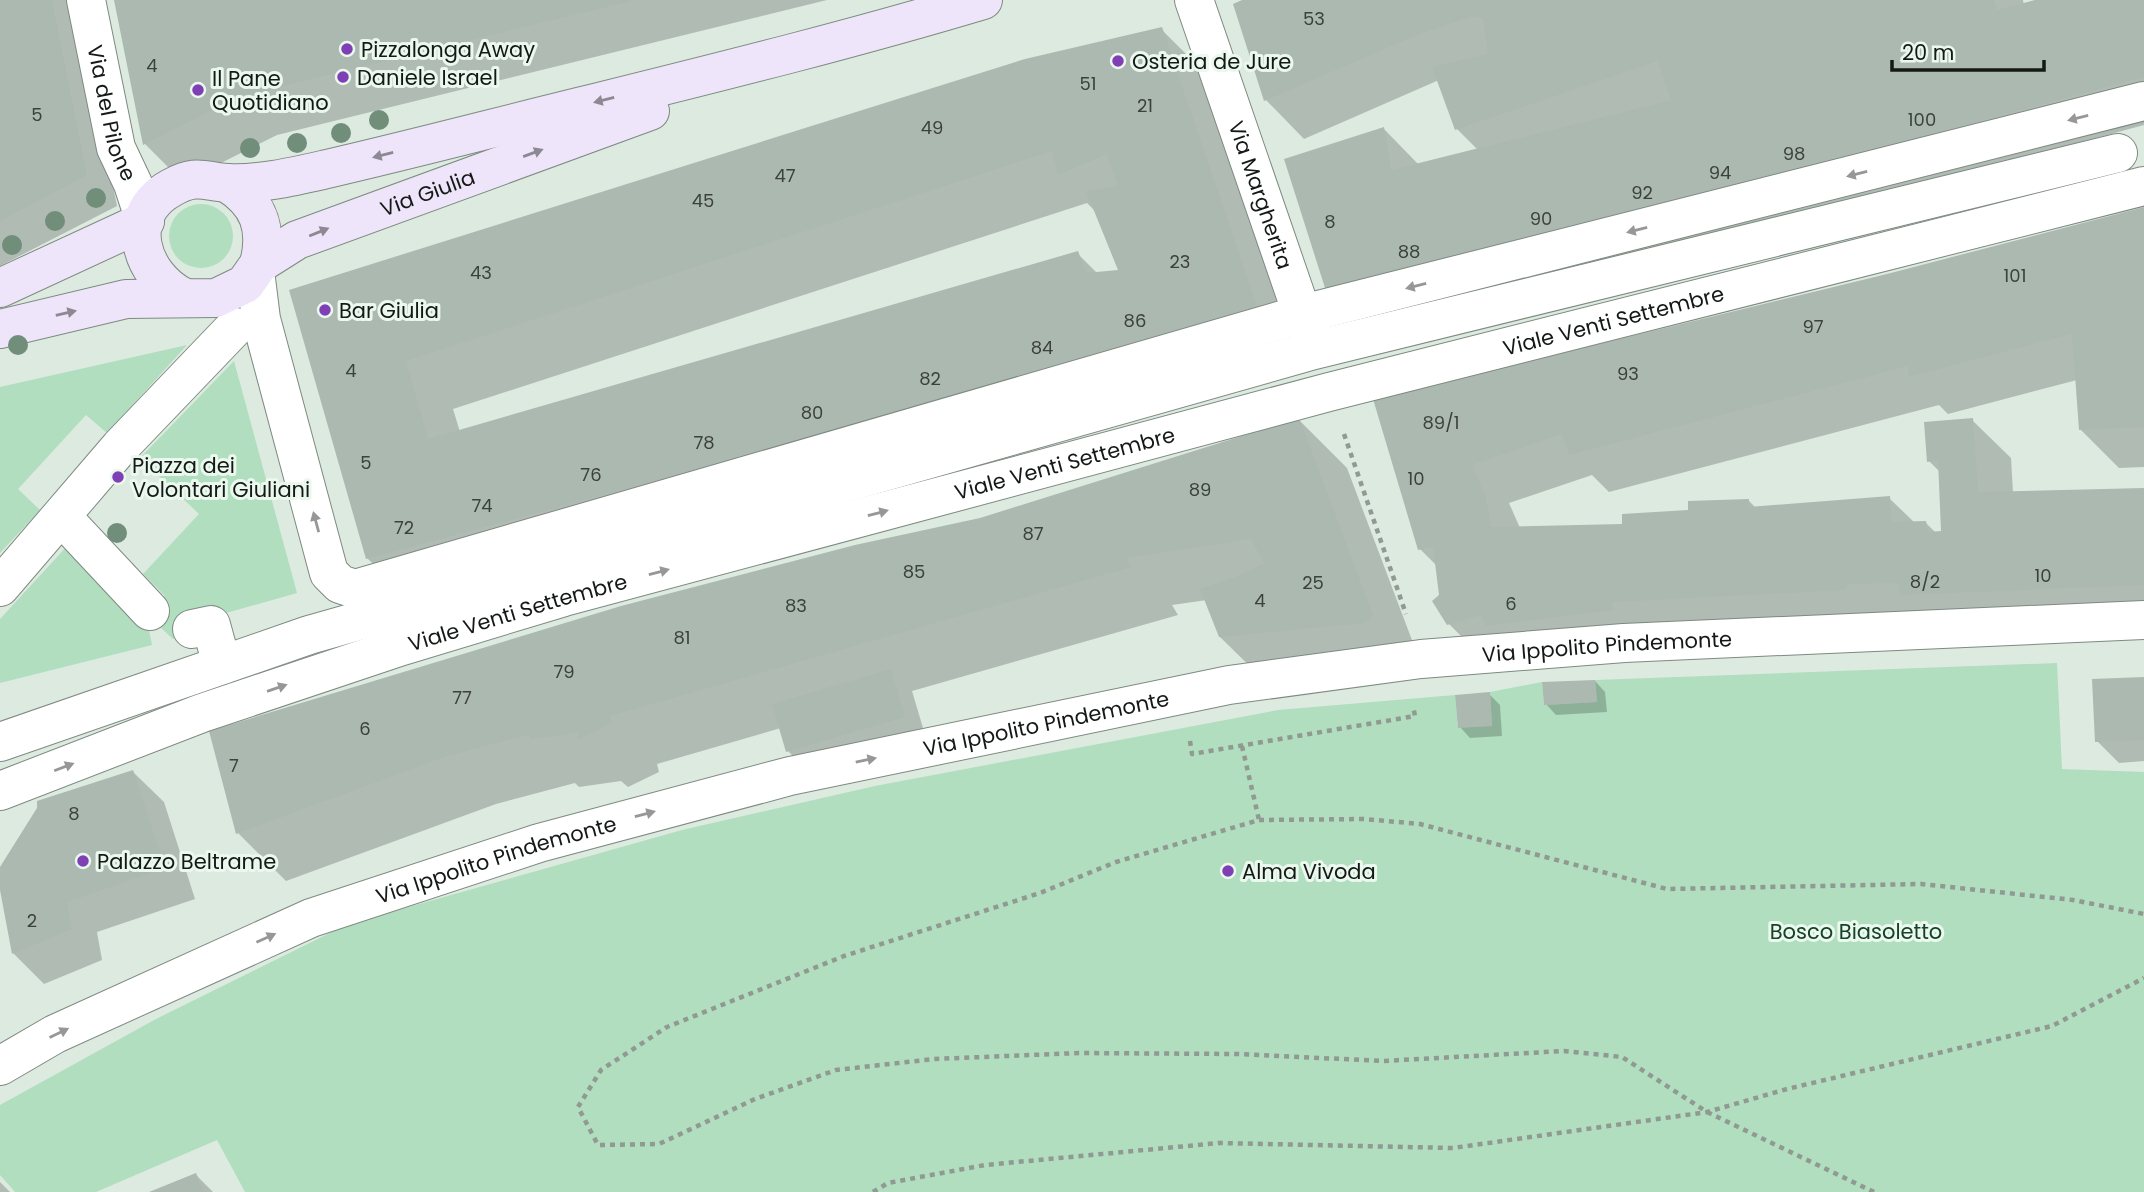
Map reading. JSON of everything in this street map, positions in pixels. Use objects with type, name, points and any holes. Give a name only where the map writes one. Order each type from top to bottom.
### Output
[{"type":"street","name":"Via del Pilone","points":[[86,0],[116,149],[145,221]]},
{"type":"street","name":"Via Giulia","points":[[0,329],[126,299],[183,297],[199,300],[231,293],[257,268],[297,240],[364,213],[860,37],[983,0]]},
{"type":"street","name":"Via Margherita","points":[[1194,0],[1329,392]]},
{"type":"street","name":"Via Giulia","points":[[0,288],[145,221],[154,202],[178,185],[207,178],[227,183],[323,170],[860,37]]},
{"type":"street","points":[[227,183],[244,193],[256,208],[263,226],[264,245],[257,268],[261,318],[329,573],[340,584],[355,589],[1303,314],[2144,101]]},
{"type":"street","name":"Viale Venti Settembre","points":[[0,742],[309,635],[1314,350],[2118,153]]},
{"type":"street","name":"Viale Venti Settembre","points":[[0,791],[202,713],[402,646],[552,601],[1329,392],[2144,186]]},
{"type":"street","points":[[145,221],[142,239],[145,258],[153,275],[166,288],[183,297]]},
{"type":"street","points":[[0,587],[120,447],[235,327]]},
{"type":"street","points":[[62,517],[150,611]]},
{"type":"street","name":"Via Ippolito Pindemonte","points":[[0,1066],[55,1034],[311,918],[539,843],[830,767],[1229,685],[1404,662],[1624,643],[2144,621]]},
{"type":"street","points":[[192,629],[211,625],[222,665]]},
{"type":"path","points":[[1342,429],[1409,622]]},
{"type":"path","points":[[1200,739],[1189,741],[1192,754],[1415,716],[1404,662]]},
{"type":"path","points":[[1242,746],[1259,820]]},
{"type":"path","points":[[1874,1192],[1707,1112],[1622,1058],[1564,1051],[1383,1061],[1239,1054],[1093,1053],[934,1059],[836,1070],[755,1099],[659,1144],[598,1145],[578,1107],[601,1070],[667,1027],[844,956],[1040,892],[1116,862],[1259,820],[1364,819],[1420,824],[1667,889],[1921,884],[2073,900],[2144,914]]},
{"type":"path","points":[[873,1192],[888,1183],[985,1165],[1219,1143],[1452,1148],[1707,1112],[1787,1089],[2052,1026],[2144,978]]},
{"type":"green space","points":[[201,204],[219,210],[227,218],[233,236],[227,254],[219,262],[201,268],[183,262],[175,254],[169,236],[175,218],[183,210]]},
{"type":"green space","points":[[187,345],[107,433],[86,415],[18,489],[40,510],[0,553],[0,387]]},
{"type":"green space","points":[[234,361],[297,593],[191,623],[193,634],[173,639],[160,627],[149,630],[152,645],[0,683],[0,619],[68,545],[150,611],[165,596],[143,574],[199,514],[140,458]]},
{"type":"green space","name":"Bosco Biasoletto","points":[[2057,663],[2062,769],[2144,772],[2144,1192],[245,1192],[217,1140],[96,1192],[15,1192],[0,1175],[0,1105],[156,1019],[348,924],[682,830],[875,786],[1278,710],[1455,695],[1458,727],[1492,726],[1490,692],[1542,682],[1544,705],[1597,702],[1595,680]]},
{"type":"building","points":[[0,0],[52,0],[87,175],[0,221]]},
{"type":"building","points":[[114,0],[631,1],[238,97],[143,145]]},
{"type":"building","points":[[1242,0],[1994,0],[1997,10],[2035,0],[2144,0],[2144,77],[1750,183],[1710,199],[1489,247],[1326,291],[1284,159],[1384,127],[1391,170],[1671,100],[1658,61],[1455,130],[1432,67],[1488,54],[1483,18],[1473,16],[1417,35],[1264,101],[1233,4]]},
{"type":"building","points":[[1162,27],[1261,318],[366,559],[289,290],[1025,59]],"holes":[[[1052,151],[1058,175],[1107,154],[1118,186],[1086,191],[1118,270],[1086,273],[1078,251],[428,439],[406,361]]]},
{"type":"building","points":[[2144,207],[2144,427],[2079,430],[2072,334],[1908,377],[1908,366],[1569,455],[1562,434],[1472,465],[1486,498],[1491,527],[1622,524],[1622,514],[1688,510],[1688,501],[1749,499],[1749,507],[1890,496],[1891,522],[1926,521],[1928,532],[1941,531],[1938,460],[1927,462],[1924,422],[1973,418],[1978,492],[2144,488],[2144,585],[1901,595],[1898,583],[1849,584],[1844,590],[1612,602],[1614,610],[1486,626],[1481,615],[1447,625],[1432,601],[1439,595],[1433,547],[1418,550],[1373,399],[1887,274]]},
{"type":"building","points":[[1299,418],[1373,615],[1365,623],[1219,637],[1200,589],[1238,576],[1264,563],[1251,539],[1126,558],[1131,567],[610,716],[612,723],[578,740],[578,733],[529,739],[531,734],[447,756],[236,834],[209,731],[621,606],[855,545],[980,518]]},
{"type":"building","points":[[891,669],[905,717],[786,752],[772,704]]},
{"type":"building","points":[[2144,677],[2144,740],[2095,742],[2092,679]]},
{"type":"building","points":[[1595,680],[1597,702],[1544,705],[1542,682]]},
{"type":"building","points":[[1490,692],[1492,726],[1458,728],[1455,695]]},
{"type":"building","name":"Palazzo Beltrame","points":[[133,770],[165,868],[67,902],[72,929],[12,954],[0,890],[0,867],[37,808],[37,801]]},
{"type":"building","points":[[196,1173],[204,1192],[149,1192]]},
{"type":"place","name":"Pizzalonga Away","points":[[347,49]]},
{"type":"place","name":"Osteria de Jure","points":[[1118,61]]},
{"type":"place","name":"Daniele Israel","points":[[343,77]]},
{"type":"place","name":"Il Pane Quotidiano","points":[[198,90]]},
{"type":"place","name":"Bar Giulia","points":[[325,310]]},
{"type":"place","name":"Piazza dei Volontari Giuliani","points":[[118,477]]},
{"type":"place","name":"Palazzo Beltrame","points":[[83,861]]},
{"type":"place","name":"Alma Vivoda","points":[[1228,871]]}]
